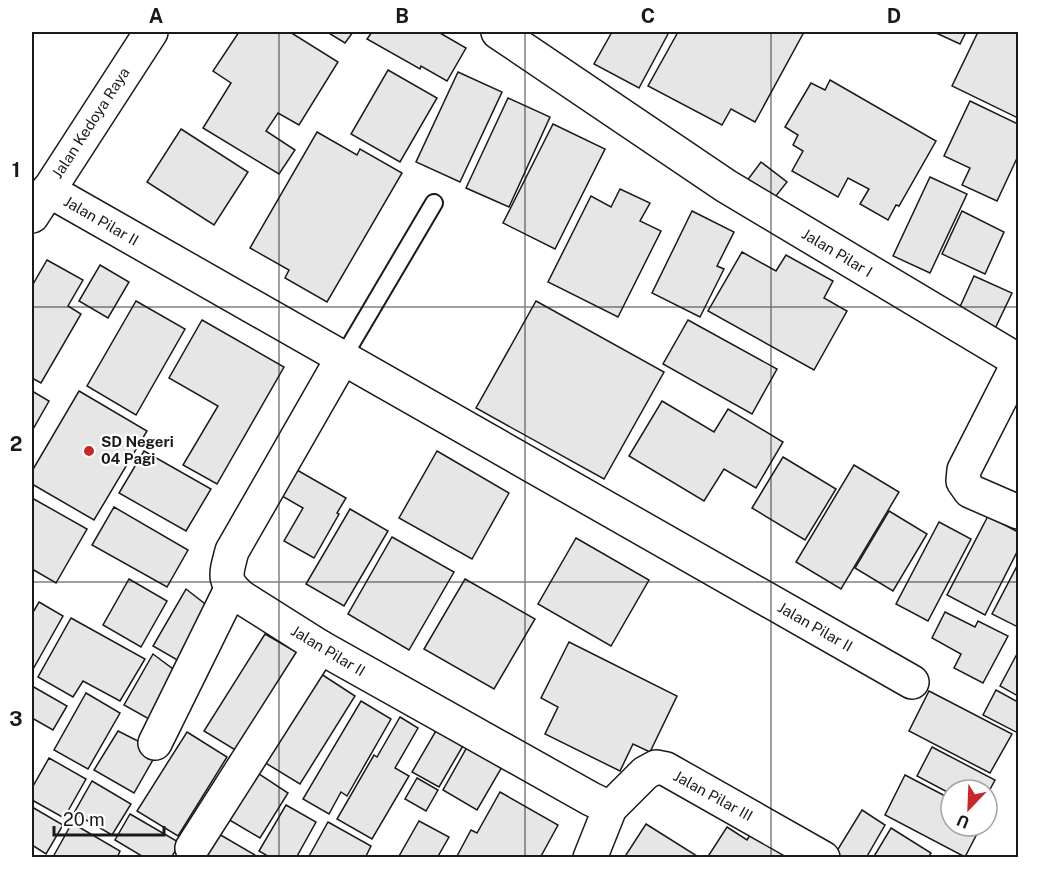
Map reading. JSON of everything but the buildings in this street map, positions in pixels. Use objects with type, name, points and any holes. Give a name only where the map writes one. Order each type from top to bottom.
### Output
[{"type":"street","name":"Jalan Kedoya Raya","points":[[40,203],[152,32]]},
{"type":"street","name":"Jalan Pilar I","points":[[498,32],[726,186],[1012,357],[1016,368],[964,470],[963,481],[970,491],[1018,512]]},
{"type":"street","name":"Jalan Pilar II","points":[[40,203],[342,359],[912,682]]},
{"type":"street","points":[[155,743],[231,589],[226,576],[232,552],[342,359]]},
{"type":"street","name":"Jalan Pilar II","points":[[231,589],[320,647],[591,800],[610,808]]},
{"type":"street","points":[[192,848],[320,647]]},
{"type":"street","name":"Jalan Pilar III","points":[[610,808],[645,773],[656,767],[666,769],[823,858]]},
{"type":"street","points":[[590,858],[610,808]]},
{"type":"lane","points":[[342,359],[434,203]]},
{"type":"place","name":"SD Negeri 04 Pagi","points":[[89,451]]}]
